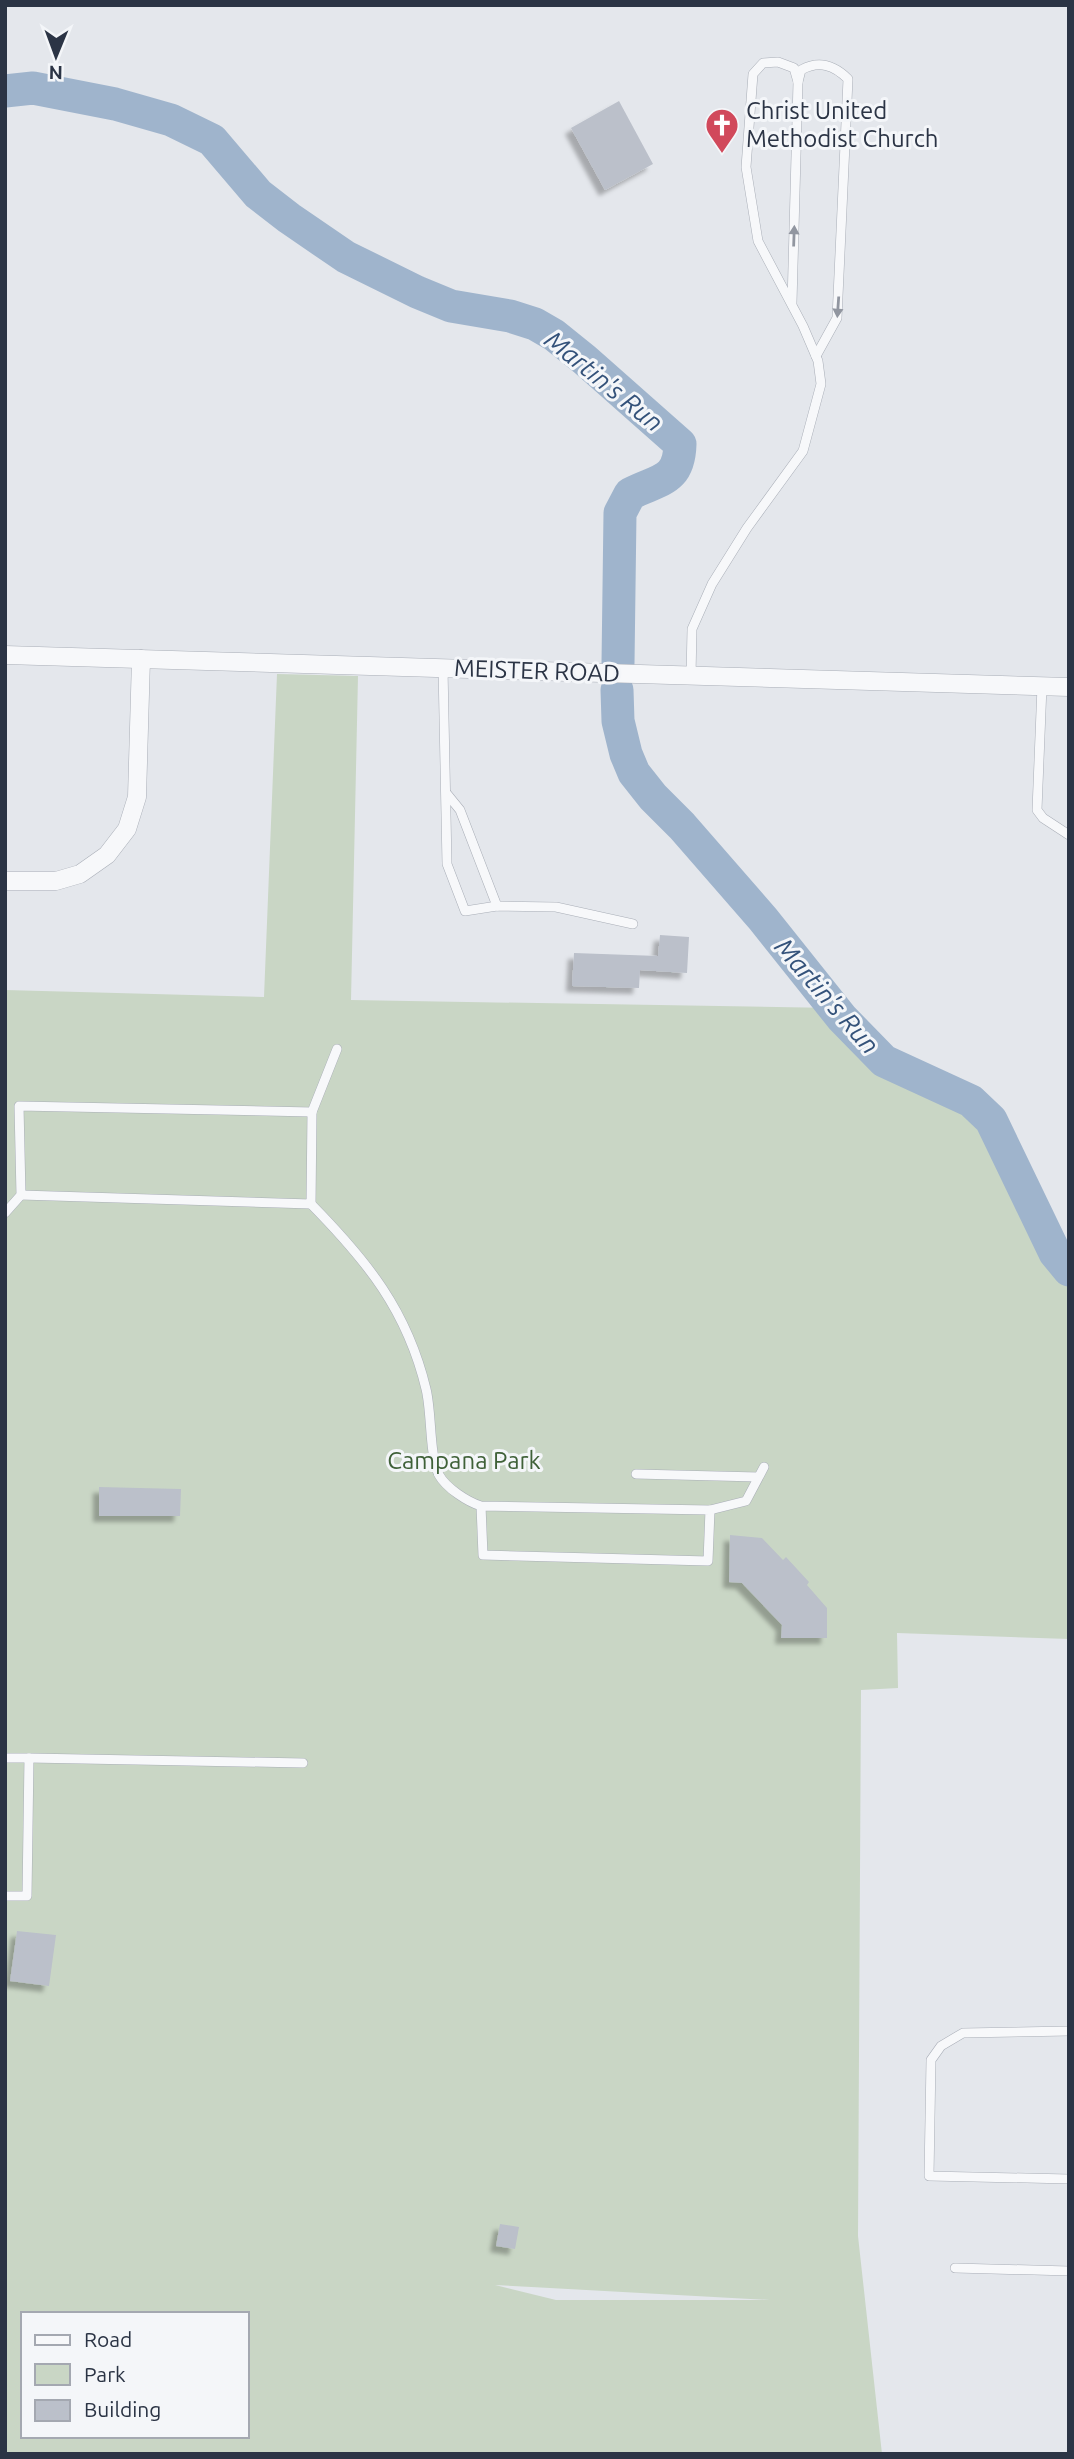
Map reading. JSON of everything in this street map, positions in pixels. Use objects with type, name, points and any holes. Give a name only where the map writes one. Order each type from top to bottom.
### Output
[{"type":"street","name":"MEISTER ROAD","points":[[5,655],[1069,687]]},
{"type":"street","points":[[5,881],[55,881],[80,874],[107,856],[127,829],[137,797],[141,659]]},
{"type":"lane","points":[[691,676],[692,629],[712,584],[747,528],[803,451],[821,384],[816,356],[758,241],[746,166],[753,75],[764,63],[778,62],[794,68],[798,82]]},
{"type":"lane","points":[[792,304],[798,82],[801,70],[810,65],[836,68],[848,79],[837,318],[816,356]]},
{"type":"lane","points":[[443,668],[447,864],[465,911],[498,906],[556,907],[633,924]]},
{"type":"lane","points":[[1042,686],[1037,810],[1043,818],[1069,835]]},
{"type":"lane","points":[[446,793],[460,810],[498,906]]},
{"type":"lane","points":[[337,1049],[312,1111],[312,1204],[355,1249],[403,1320],[427,1393],[439,1476],[467,1502],[481,1506],[710,1510],[746,1501],[764,1467]]},
{"type":"lane","points":[[5,1213],[22,1195],[19,1106],[312,1111]]},
{"type":"lane","points":[[22,1195],[312,1204]]},
{"type":"lane","points":[[636,1474],[758,1477]]},
{"type":"lane","points":[[481,1506],[483,1555],[708,1561],[710,1510]]},
{"type":"lane","points":[[5,1758],[303,1763]]},
{"type":"lane","points":[[5,1896],[27,1896],[30,1758]]},
{"type":"lane","points":[[1069,2031],[963,2033],[941,2046],[931,2060],[929,2087],[929,2176],[1069,2179]]},
{"type":"lane","points":[[955,2268],[1069,2271]]},
{"type":"green space","name":"Campana Park","points":[[277,674],[358,676],[351,1000],[834,1008],[884,1061],[971,1101],[991,1120],[1055,1253],[1069,1270],[1069,1639],[897,1633],[898,1688],[861,1690],[858,2236],[882,2454],[5,2454],[5,990],[264,997]],"holes":[[[495,2285],[770,2300],[556,2300]]]},
{"type":"building","points":[[619,101],[653,164],[605,190],[571,128]]},
{"type":"building","points":[[660,935],[689,937],[687,973],[640,970],[639,988],[572,986],[574,953],[658,956]]},
{"type":"building","points":[[99,1487],[181,1489],[180,1516],[99,1516]]},
{"type":"building","points":[[730,1535],[762,1538],[783,1560],[786,1557],[809,1582],[807,1585],[827,1608],[827,1638],[781,1638],[782,1625],[742,1583],[729,1582]]},
{"type":"building","points":[[17,1931],[56,1935],[49,1986],[10,1981]]},
{"type":"building","points":[[500,2224],[519,2227],[515,2249],[496,2246]]},
{"type":"waterway","name":"Martin's Run","points":[[5,91],[33,88],[115,104],[171,120],[212,140],[258,194],[346,257],[451,306],[510,316],[535,324],[554,335],[585,360],[680,444],[676,466],[671,473],[666,478],[630,494],[620,513],[618,663]]},
{"type":"waterway","name":"Martin's Run","points":[[617,690],[618,721],[634,773],[763,919],[842,1018],[884,1061],[971,1101],[991,1120],[1055,1253],[1069,1270]]},
{"type":"place","name":"Christ United Methodist Church","points":[[722,155]]}]
